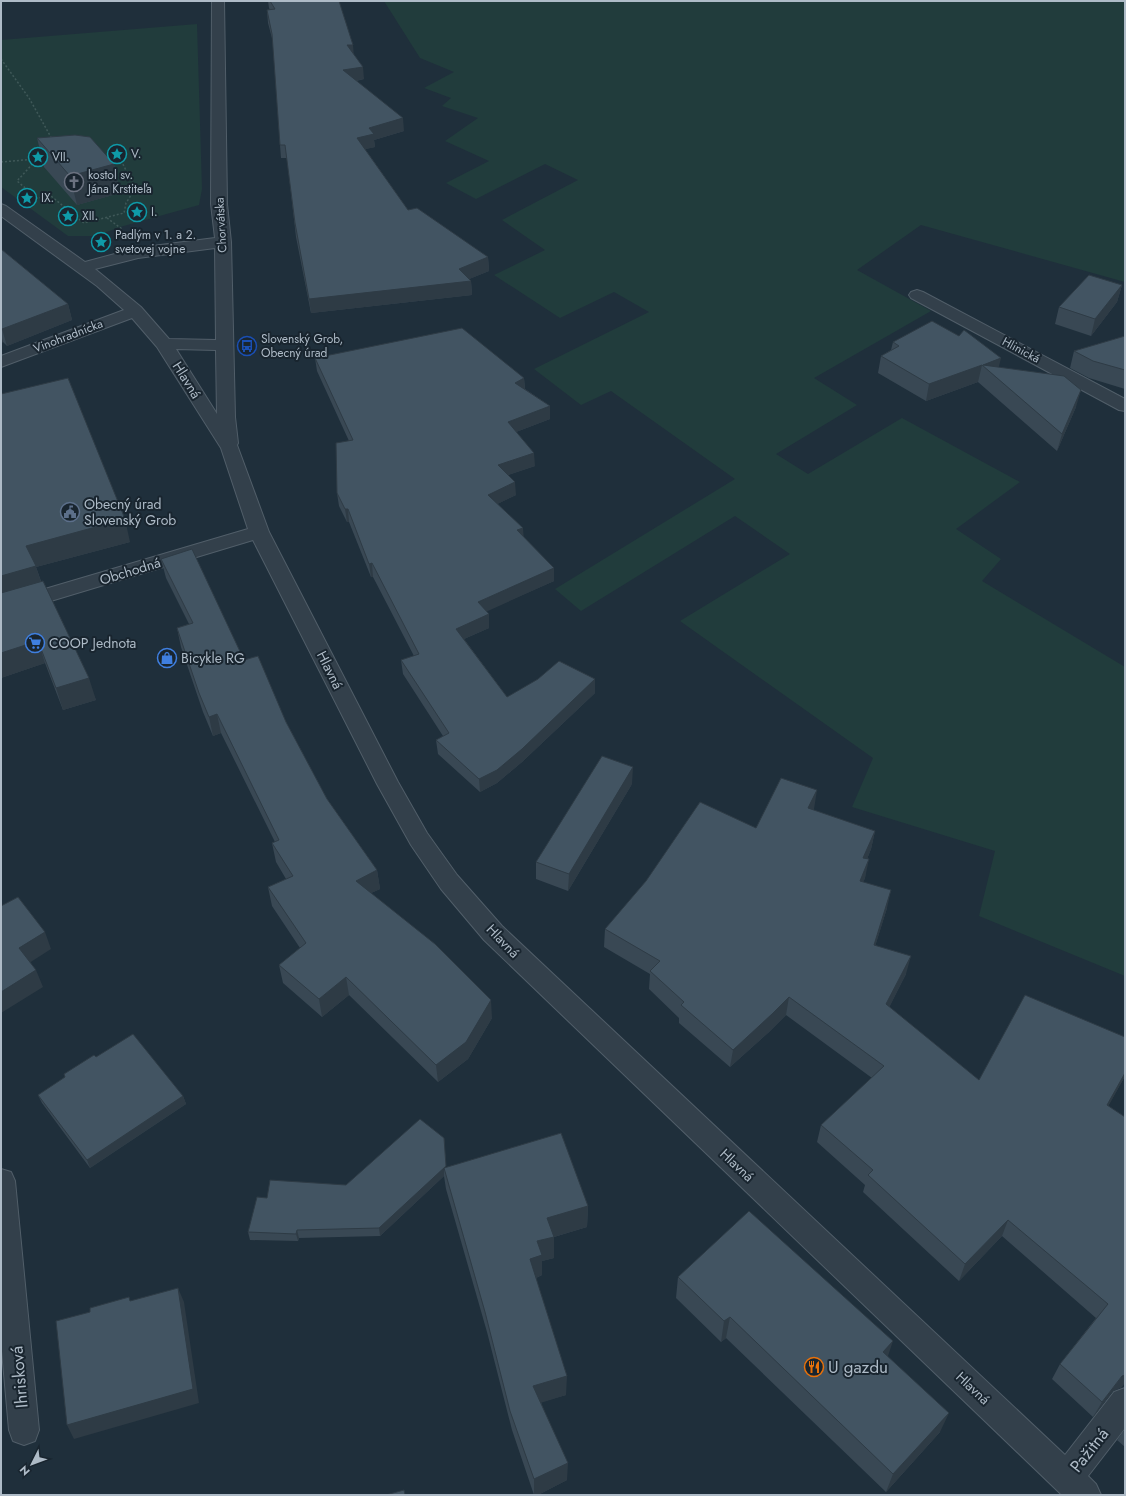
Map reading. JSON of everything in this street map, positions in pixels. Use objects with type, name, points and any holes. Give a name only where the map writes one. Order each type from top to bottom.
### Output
[{"type":"street","name":"Chorvátska","points":[[218,1],[219,204],[223,242],[226,417],[230,448]]},
{"type":"street","name":"Hlavná","points":[[1,209],[82,268],[135,311],[164,344],[230,448],[259,532],[388,784],[419,840],[449,882],[494,933],[565,1003],[1076,1486]]},
{"type":"street","points":[[82,268],[137,253],[223,242]]},
{"type":"street","name":"Hlinická","points":[[917,295],[1125,406]]},
{"type":"street","name":"Vinohradnícka","points":[[1,362],[135,311]]},
{"type":"street","points":[[164,344],[224,345]]},
{"type":"street","name":"Obchodná","points":[[1,609],[259,532]]},
{"type":"street","name":"Ihrisková","points":[[1,1181],[24,1430]]},
{"type":"street","name":"Pažitná","points":[[1076,1486],[1125,1403]]},
{"type":"path","points":[[1,59],[17,79],[38,110],[54,142]]},
{"type":"path","points":[[57,149],[60,155]]},
{"type":"path","points":[[1,162],[37,159],[60,155],[119,156],[135,189],[126,203],[124,213],[84,223],[50,196],[37,198],[17,181],[37,159]]},
{"type":"green space","points":[[384,1],[1125,1],[1125,282],[921,225],[857,270],[931,311],[814,378],[857,405],[776,454],[808,474],[902,418],[1020,482],[956,529],[1001,559],[982,581],[1125,667],[1125,976],[979,916],[995,851],[852,807],[873,758],[680,621],[790,554],[735,516],[581,611],[555,589],[735,479],[611,391],[581,405],[534,369],[649,312],[614,292],[560,318],[494,275],[545,250],[502,220],[578,180],[545,164],[476,199],[446,183],[489,161],[445,141],[478,118],[442,106],[451,98],[424,88],[454,72],[420,58]]},
{"type":"green space","points":[[197,24],[202,189],[199,205],[120,227],[96,236],[68,236],[1,187],[1,40]]},
{"type":"building","points":[[270,1],[339,1],[353,45],[347,45],[363,67],[343,70],[403,118],[369,128],[374,134],[357,138],[408,210],[417,208],[488,257],[459,269],[471,281],[309,299],[295,223],[285,145],[280,145],[272,34],[267,10],[275,9]]},
{"type":"building","points":[[75,135],[90,137],[114,164],[70,176],[37,138]]},
{"type":"building","points":[[1,249],[68,304],[2,329]]},
{"type":"building","points":[[1089,275],[1122,285],[1095,319],[1059,307]]},
{"type":"building","points":[[932,321],[959,336],[964,330],[1001,358],[983,365],[1064,376],[1081,390],[1062,434],[982,365],[929,384],[881,356],[899,346],[893,342]]},
{"type":"building","points":[[462,328],[524,378],[515,383],[550,406],[508,422],[534,453],[498,465],[515,482],[488,495],[523,528],[517,530],[554,568],[478,602],[489,614],[456,629],[507,697],[538,679],[559,661],[595,679],[522,749],[497,770],[479,779],[436,740],[449,733],[401,660],[419,654],[372,563],[369,564],[348,509],[345,509],[337,493],[336,443],[353,440],[315,358]]},
{"type":"building","points":[[1125,336],[1125,370],[1093,361],[1074,351]]},
{"type":"building","points":[[68,378],[125,519],[26,546],[36,566],[1,576],[1,394]]},
{"type":"building","points":[[192,549],[244,660],[258,656],[286,722],[327,799],[377,870],[356,881],[435,944],[491,1000],[466,1042],[436,1065],[346,977],[319,999],[279,965],[306,943],[268,887],[293,876],[272,843],[279,840],[217,714],[209,717],[199,693],[177,628],[193,623],[161,559]]},
{"type":"building","points":[[43,581],[89,678],[56,688],[38,641],[1,653],[1,593]]},
{"type":"building","points":[[602,756],[633,767],[569,874],[536,862]]},
{"type":"building","points":[[781,778],[817,790],[808,808],[875,831],[863,858],[869,859],[860,881],[891,890],[874,945],[911,956],[886,1004],[979,1080],[1025,995],[1125,1037],[1125,1073],[1107,1105],[1125,1117],[1125,1375],[1122,1376],[1102,1402],[1060,1364],[1108,1304],[1008,1220],[965,1264],[868,1175],[873,1170],[821,1125],[884,1066],[789,997],[733,1050],[681,1005],[684,1002],[650,971],[660,961],[605,929],[646,881],[700,802],[756,828]]},
{"type":"building","points":[[18,897],[45,932],[19,948],[36,970],[1,992],[1,906]]},
{"type":"building","points":[[133,1034],[183,1096],[87,1160],[38,1095],[65,1077],[64,1074],[94,1055],[96,1057]]},
{"type":"building","points":[[420,1119],[444,1138],[446,1166],[379,1228],[297,1230],[296,1234],[248,1232],[257,1197],[267,1198],[270,1180],[346,1185]]},
{"type":"building","points":[[561,1133],[588,1206],[547,1218],[554,1237],[537,1241],[542,1255],[530,1259],[567,1376],[533,1386],[568,1463],[534,1479],[510,1411],[485,1312],[444,1168]]},
{"type":"building","name":"U gazdu","points":[[749,1211],[893,1341],[883,1352],[949,1413],[893,1474],[730,1317],[724,1321],[678,1277]]},
{"type":"building","points":[[178,1288],[193,1389],[67,1425],[56,1321],[90,1312],[90,1308],[129,1297],[130,1301]]},
{"type":"building","points":[[404,1490],[405,1495],[386,1495]]},
{"type":"place","name":"V.","points":[[117,154]]},
{"type":"place","name":"VII.","points":[[38,157]]},
{"type":"place","name":"kostol sv. Jána Krstiteľa","points":[[74,182]]},
{"type":"place","name":"IX.","points":[[27,198]]},
{"type":"place","name":"I.","points":[[137,212]]},
{"type":"place","name":"XII.","points":[[68,216]]},
{"type":"place","name":"Padlým v 1. a 2. svetovej vojne","points":[[101,242]]},
{"type":"place","name":"Slovenský Grob, Obecný úrad","points":[[247,346]]},
{"type":"place","name":"Obecný úrad Slovenský Grob","points":[[70,512]]},
{"type":"place","name":"COOP Jednota","points":[[35,643]]},
{"type":"place","name":"Bicykle RG","points":[[167,658]]},
{"type":"place","name":"U gazdu","points":[[814,1367]]}]
